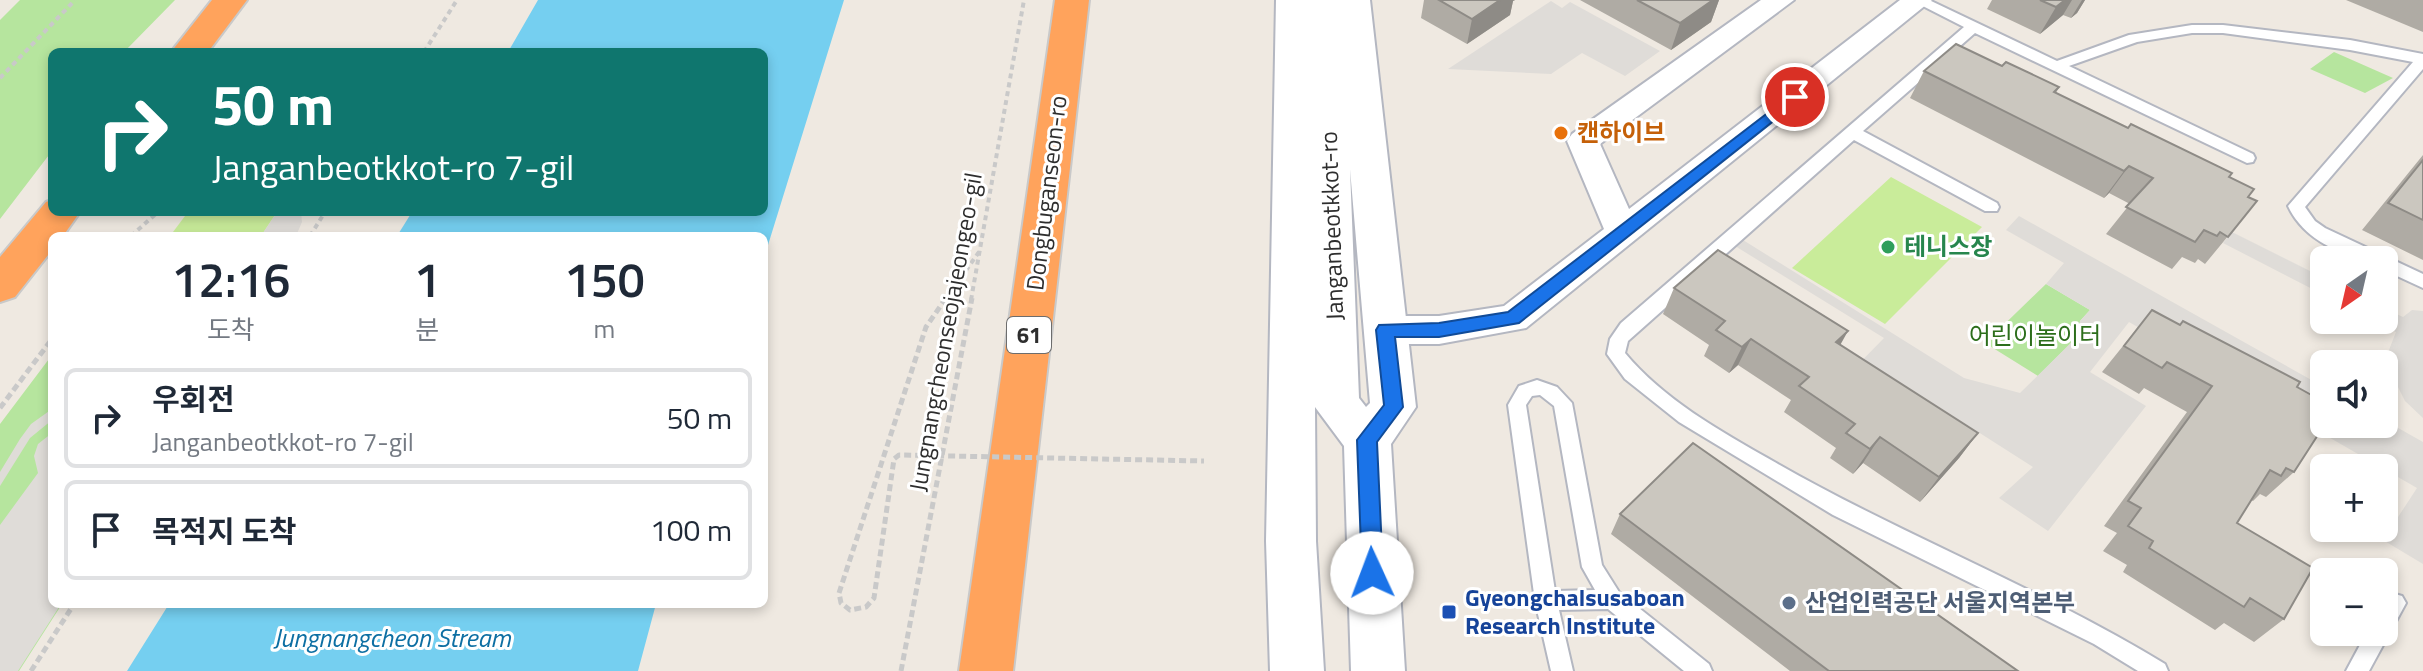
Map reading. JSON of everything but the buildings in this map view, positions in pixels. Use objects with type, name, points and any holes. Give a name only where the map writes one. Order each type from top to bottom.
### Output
[{"type":"highway","points":[[192,48],[230,0]]},
{"type":"highway","name":"Dongbuganseon-ro","points":[[986,671],[1072,0]]},
{"type":"highway","points":[[0,286],[57,216]]},
{"type":"street","points":[[1293,0],[1291,541],[1297,671]]},
{"type":"street","name":"Janganbeotkkot-ro","points":[[1319,0],[1329,116],[1336,404],[1367,440],[1393,407],[1353,0]]},
{"type":"street","points":[[1622,232],[1583,141],[1780,0]]},
{"type":"street","points":[[1385,330],[1439,330],[1513,318],[1918,0]]},
{"type":"street","points":[[1367,440],[1378,671]]},
{"type":"lane","points":[[1918,0],[2247,158]]},
{"type":"lane","points":[[1973,27],[1627,328],[1619,339],[1616,354],[1625,368],[1680,411],[1798,486],[2102,637],[2157,671]]},
{"type":"lane","points":[[2056,66],[2134,38],[2192,29],[2223,29],[2334,43],[2423,59]]},
{"type":"lane","points":[[2350,246],[2311,227],[2300,218],[2296,206],[2423,59]]},
{"type":"lane","points":[[1852,132],[1991,207]]},
{"type":"lane","points":[[2398,270],[2423,282]]},
{"type":"lane","points":[[1562,671],[1546,601],[1517,405],[1520,393],[1530,387],[1542,387],[1555,393],[1563,403],[1592,567],[1601,587],[1699,670]]},
{"type":"lane","points":[[1546,601],[1612,599]]},
{"type":"lane","points":[[2357,671],[2371,646]]},
{"type":"path","points":[[0,78],[75,0]]},
{"type":"path","points":[[427,48],[457,0]]},
{"type":"path","name":"Jungnangcheonseojajeongeo-gil","points":[[901,671],[1024,0]]},
{"type":"path","points":[[136,232],[154,216]]},
{"type":"path","points":[[979,252],[926,327],[839,593],[841,603],[850,610],[860,610],[874,598],[894,459],[899,455],[1204,461]]},
{"type":"path","points":[[0,408],[48,344]]},
{"type":"path","points":[[31,671],[71,608]]},
{"type":"green space","points":[[20,0],[175,0],[128,48],[48,48],[48,156],[0,219],[0,20]]},
{"type":"green space","points":[[2334,52],[2393,78],[2365,93],[2310,69]]},
{"type":"green space","name":"테니스장","points":[[1891,177],[1982,227],[1885,324],[1792,268]]},
{"type":"green space","points":[[185,216],[274,216],[264,232],[173,232]]},
{"type":"green space","name":"어린이놀이터","points":[[2046,284],[2090,310],[2080,321],[2078,336],[2038,376],[1985,343]]},
{"type":"green space","points":[[48,360],[48,608],[59,608],[19,671],[0,671],[0,424]]},
{"type":"shaded area","points":[[1551,1],[1562,8],[1570,2],[1660,51],[1625,76],[1582,53],[1551,74],[1448,69]]},
{"type":"shaded area","points":[[274,216],[301,216],[298,232],[264,232]]},
{"type":"shaded area","points":[[2019,216],[2310,379],[2310,426],[2129,322],[2090,372],[2146,406],[2048,531],[1999,498],[2033,467],[1892,377],[1868,399],[1841,382],[1884,338],[1727,241],[1735,235],[1964,378],[2020,393],[2078,336],[2080,321],[2090,310],[2046,284],[2064,263],[2006,230]]},
{"type":"shaded area","points":[[2232,232],[2310,271],[2310,288],[2223,243]]},
{"type":"shaded area","points":[[2412,310],[2423,311],[2423,418],[2405,401],[2398,387],[2398,350],[2389,350],[2395,334],[2398,334],[2398,315],[2403,317]]},
{"type":"shaded area","points":[[48,412],[48,423],[30,438],[0,486],[0,472],[31,424]]},
{"type":"shaded area","points":[[2398,428],[2423,442],[2423,564],[2386,542],[2398,542],[2398,517],[2417,488],[2398,477],[2398,454],[2358,454],[2330,438],[2398,438]]},
{"type":"shaded area","points":[[48,436],[48,608],[58,608],[18,671],[0,671],[0,525],[38,473],[34,456],[38,444]]},
{"type":"water","points":[[538,0],[844,0],[768,245],[768,232],[400,232],[410,216],[768,216],[768,48],[510,48]]},
{"type":"water","name":"Jungnangcheon Stream","points":[[166,608],[655,608],[638,671],[127,671]]},
{"type":"place","name":"캔하이브","points":[[1561,133]]},
{"type":"place","name":"테니스장","points":[[1888,247]]},
{"type":"place","name":"산업인력공단 서울지역본부","points":[[1789,603]]},
{"type":"place","name":"Gyeongchalsusaboan Research Institute","points":[[1449,612]]},
{"type":"route","points":[[1372,573],[1367,440],[1393,407],[1385,330],[1439,330],[1513,318],[1795,97]]}]
